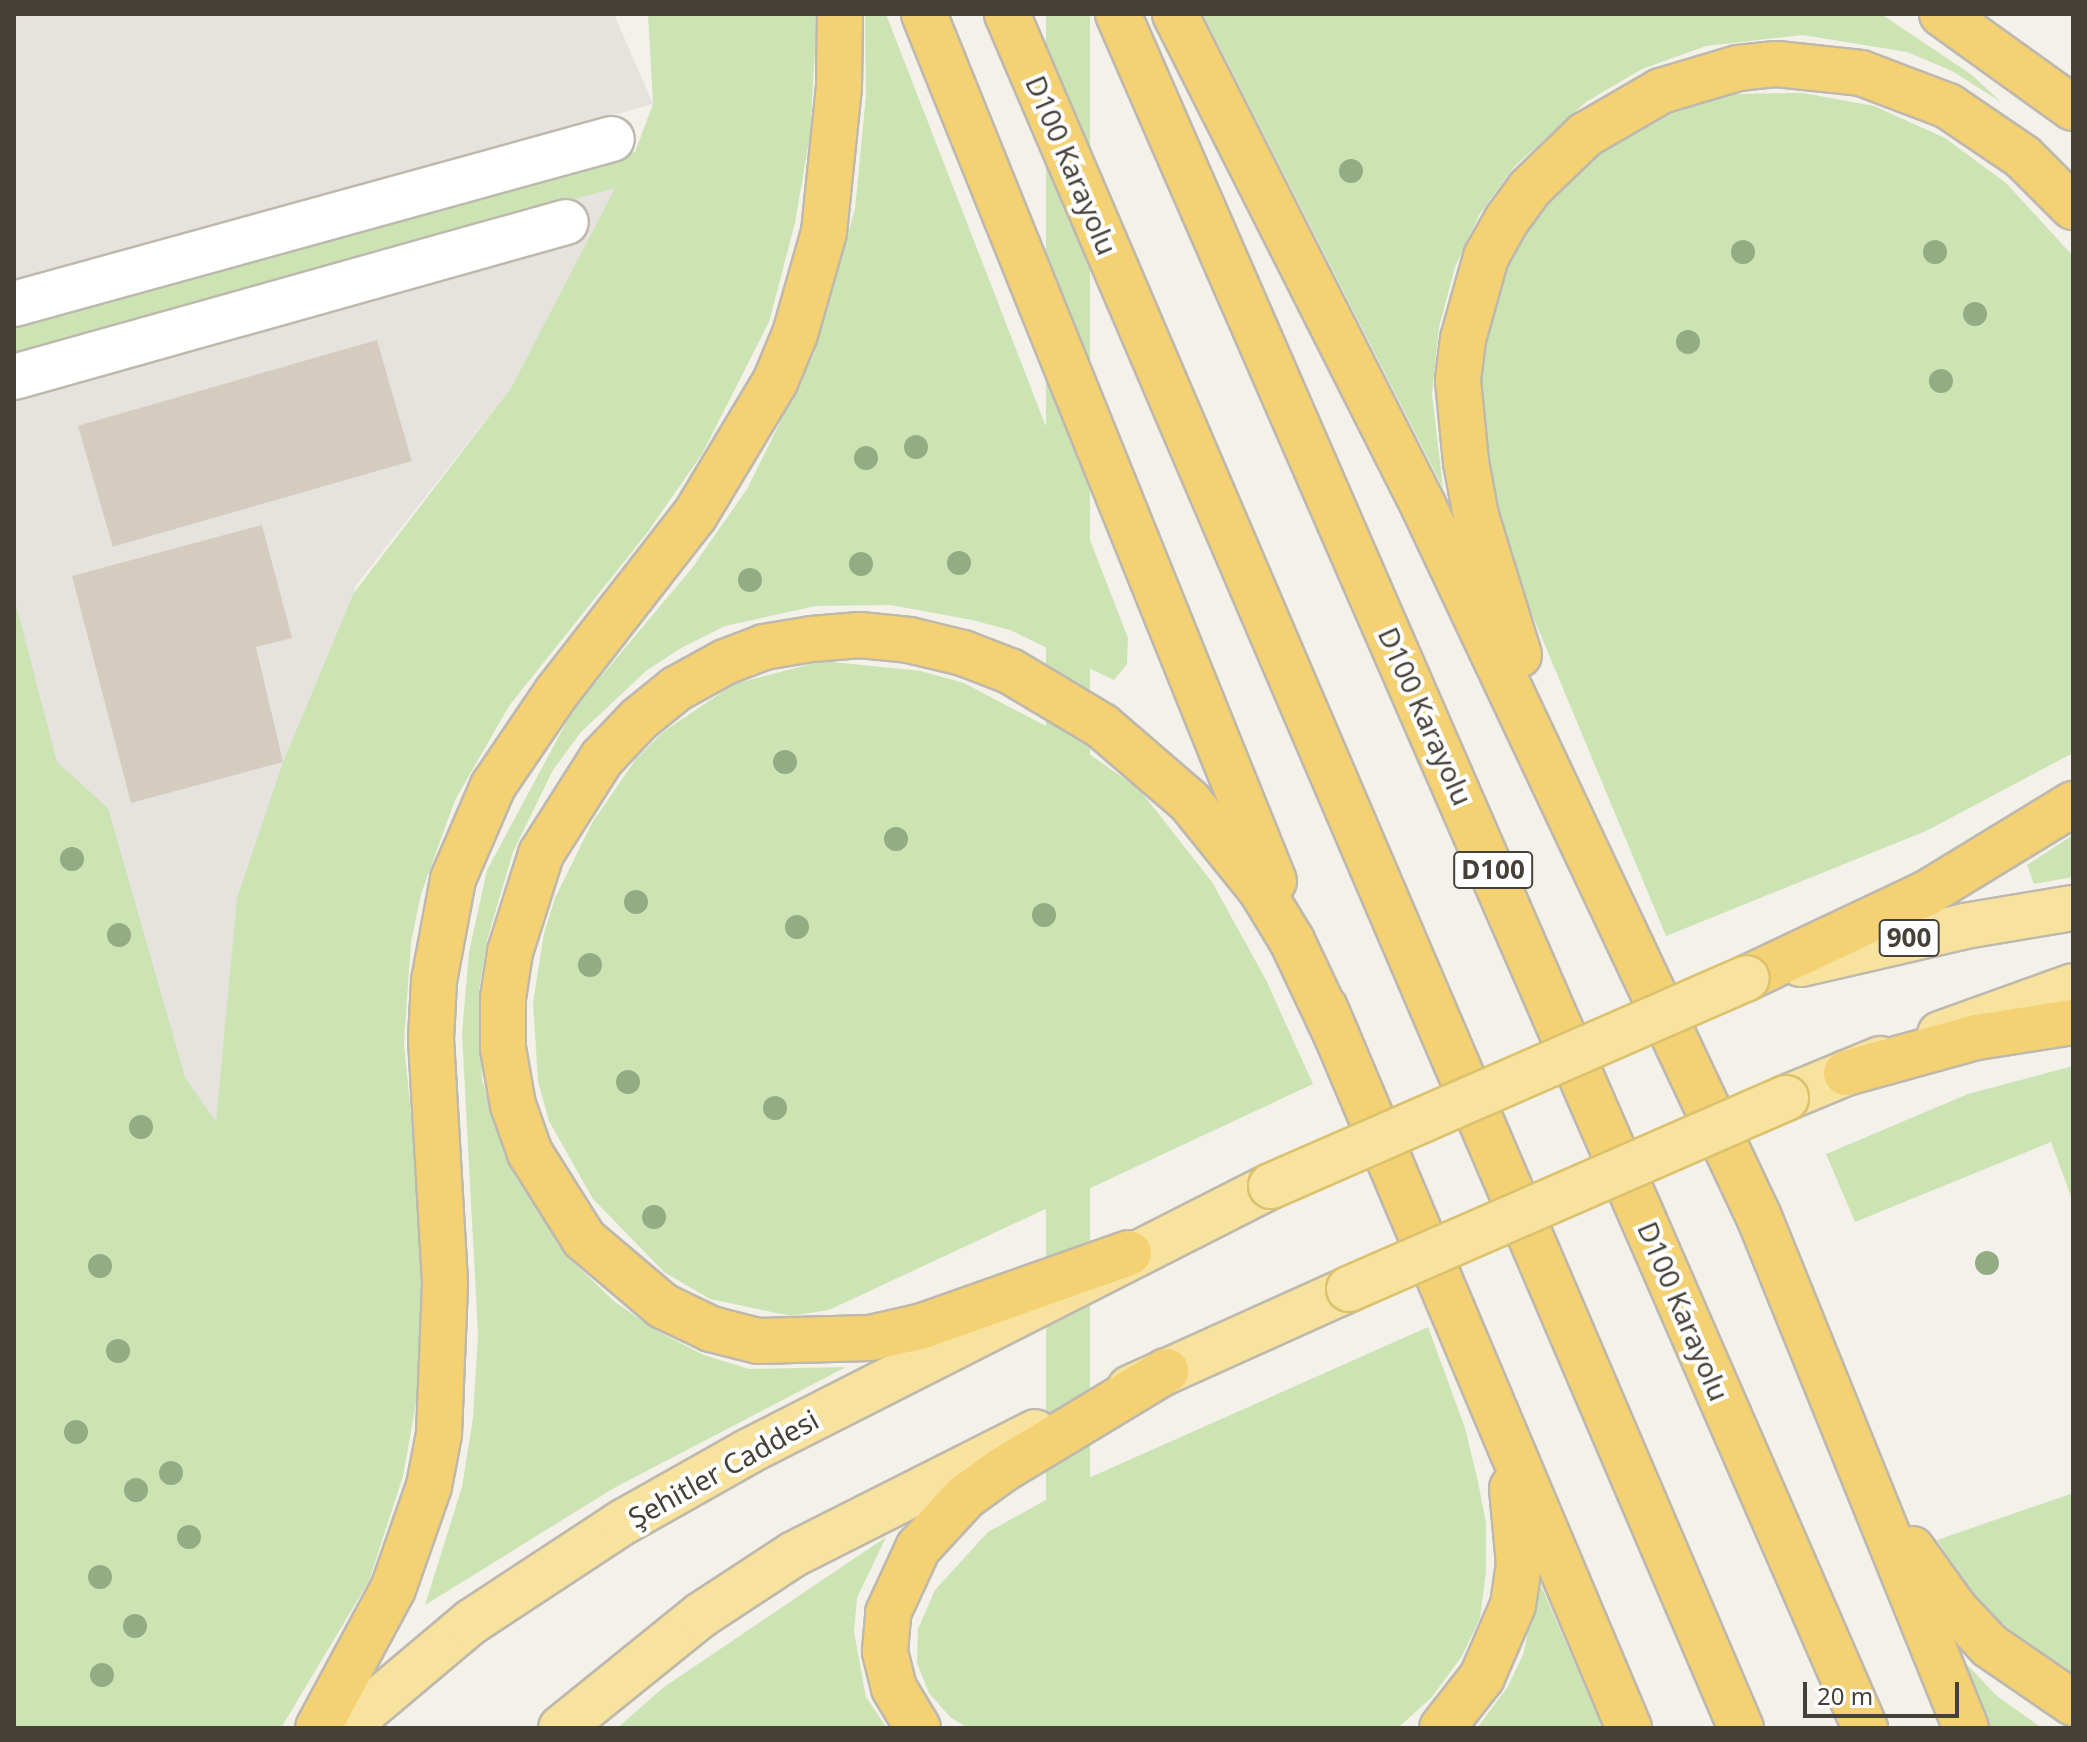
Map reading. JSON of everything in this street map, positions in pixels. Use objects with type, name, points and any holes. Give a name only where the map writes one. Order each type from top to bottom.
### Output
[{"type":"highway","points":[[318,1728],[393,1589],[429,1486],[439,1434],[445,1282],[431,1039],[436,968],[453,879],[470,833],[500,775],[557,692],[695,515],[775,382],[795,334],[824,232],[839,87],[840,14]]},
{"type":"highway","points":[[924,14],[1336,1034],[1629,1728]]},
{"type":"highway","name":"D100 Karayolu","points":[[1007,14],[1741,1728]]},
{"type":"highway","name":"D100 Karayolu","points":[[1118,14],[1865,1728]]},
{"type":"highway","points":[[1175,14],[1341,338],[1759,1217],[1966,1728]]},
{"type":"highway","points":[[1205,14],[1341,338]]},
{"type":"highway","points":[[1942,14],[2073,108]]},
{"type":"highway","points":[[1591,861],[1476,516],[1459,418],[1463,339],[1474,296],[1486,257],[1529,189],[1585,135],[1661,91],[1699,77],[1777,64],[1861,73],[1948,106],[2023,157],[2073,207]]},
{"type":"highway","points":[[1129,1253],[979,1309],[910,1329],[870,1338],[758,1341],[711,1329],[663,1306],[584,1239],[536,1165],[513,1105],[503,1048],[503,998],[510,952],[541,854],[602,758],[639,719],[676,689],[725,662],[764,647],[860,635],[909,640],[963,653],[1010,671],[1102,726],[1189,801],[1261,890],[1292,941],[1336,1034]]},
{"type":"highway","points":[[1747,978],[1927,893],[2073,804]]},
{"type":"highway","points":[[1846,1073],[1977,1037],[2073,1022]]},
{"type":"highway","points":[[1442,1728],[1482,1677],[1500,1643],[1513,1605],[1519,1564],[1518,1517],[1508,1469],[1474,1364]]},
{"type":"highway","points":[[918,1728],[894,1688],[885,1651],[888,1613],[918,1548],[965,1497],[1002,1470],[1166,1371]]},
{"type":"highway","points":[[1833,1398],[1899,1529],[1955,1609],[1990,1646],[2073,1703]]},
{"type":"main road","name":"900","points":[[1747,978],[1877,944],[2073,908]]},
{"type":"main road","name":"Şehitler Caddesi","points":[[345,1728],[471,1622],[625,1521],[1129,1253],[1271,1186],[1747,978]]},
{"type":"main road","points":[[561,1728],[701,1615],[794,1554],[902,1496],[1166,1371],[1786,1098],[2073,986]]},
{"type":"street","points":[[14,304],[612,139]]},
{"type":"street","points":[[14,377],[566,222]]},
{"type":"shaded area","points":[[14,14],[614,14],[653,104],[14,283]]},
{"type":"shaded area","points":[[616,187],[511,388],[357,584],[283,762],[216,1123],[14,1728],[14,324]]},
{"type":"green space","points":[[648,14],[817,14],[810,135],[795,223],[769,322],[702,454],[647,533],[509,706],[455,800],[421,894],[411,942],[404,1043],[422,1230],[421,1376],[403,1476],[369,1581],[281,1728],[14,1728],[14,597],[57,762],[108,808],[185,1077],[216,1122],[237,898],[283,762],[353,594],[511,388],[615,188],[14,352],[14,324],[635,152],[653,104]]},
{"type":"green space","points":[[865,14],[886,14],[1128,638],[1127,664],[1114,680],[1010,630],[972,620],[891,605],[816,606],[725,626],[681,648],[646,671],[581,732],[553,770],[513,852],[487,940],[479,991],[482,1080],[516,1178],[570,1259],[615,1302],[659,1332],[704,1355],[749,1369],[846,1367],[614,1488],[425,1605],[462,1487],[473,1418],[478,1334],[462,1033],[469,952],[487,870],[573,710],[692,568],[747,489],[814,354],[855,209],[866,95]]},
{"type":"green space","points":[[1046,14],[1090,14],[1090,1728],[1046,1728]]},
{"type":"green space","points":[[1203,14],[1881,14],[1972,75],[2001,102],[1952,71],[1907,52],[1803,35],[1706,46],[1642,69],[1586,102],[1514,167],[1479,215],[1455,267],[1439,327],[1432,394],[1443,488]]},
{"type":"green space","points":[[1803,93],[1874,106],[1945,138],[2006,183],[2073,256],[2073,753],[1926,831],[1666,936],[1517,578],[1484,468],[1478,373],[1491,312],[1511,256],[1548,202],[1591,159],[1640,126],[1704,101],[1733,94]]},
{"type":"green space","points":[[822,661],[921,671],[964,683],[1059,733],[1139,789],[1212,882],[1266,980],[1313,1084],[829,1310],[791,1316],[710,1299],[664,1272],[593,1199],[549,1121],[538,1081],[533,1003],[544,933],[555,898],[592,823],[636,759],[663,732],[734,684]]},
{"type":"green space","points":[[2073,835],[2073,877],[2034,884],[2027,865]]},
{"type":"green space","points":[[2073,1066],[2073,1202],[2051,1142],[1855,1222],[1826,1154],[1968,1094]]},
{"type":"green space","points":[[1428,1327],[1465,1428],[1478,1482],[1486,1523],[1486,1572],[1480,1618],[1462,1656],[1432,1697],[1399,1727],[969,1728],[951,1718],[929,1693],[917,1663],[918,1629],[935,1590],[988,1532],[1075,1484]]},
{"type":"green space","points":[[2073,1493],[2073,1677],[2026,1646],[1978,1601],[1937,1540]]},
{"type":"green space","points":[[886,1537],[857,1598],[854,1632],[866,1697],[887,1728],[617,1728],[664,1687]]},
{"type":"green space","points":[[1539,1581],[1603,1728],[1477,1728],[1507,1688],[1523,1655]]},
{"type":"green space","points":[[1956,1653],[1997,1696],[2042,1728],[1990,1728]]},
{"type":"building","points":[[377,340],[412,461],[113,547],[78,426]]},
{"type":"building","points":[[262,525],[292,638],[256,647],[283,762],[131,803],[72,576]]}]
